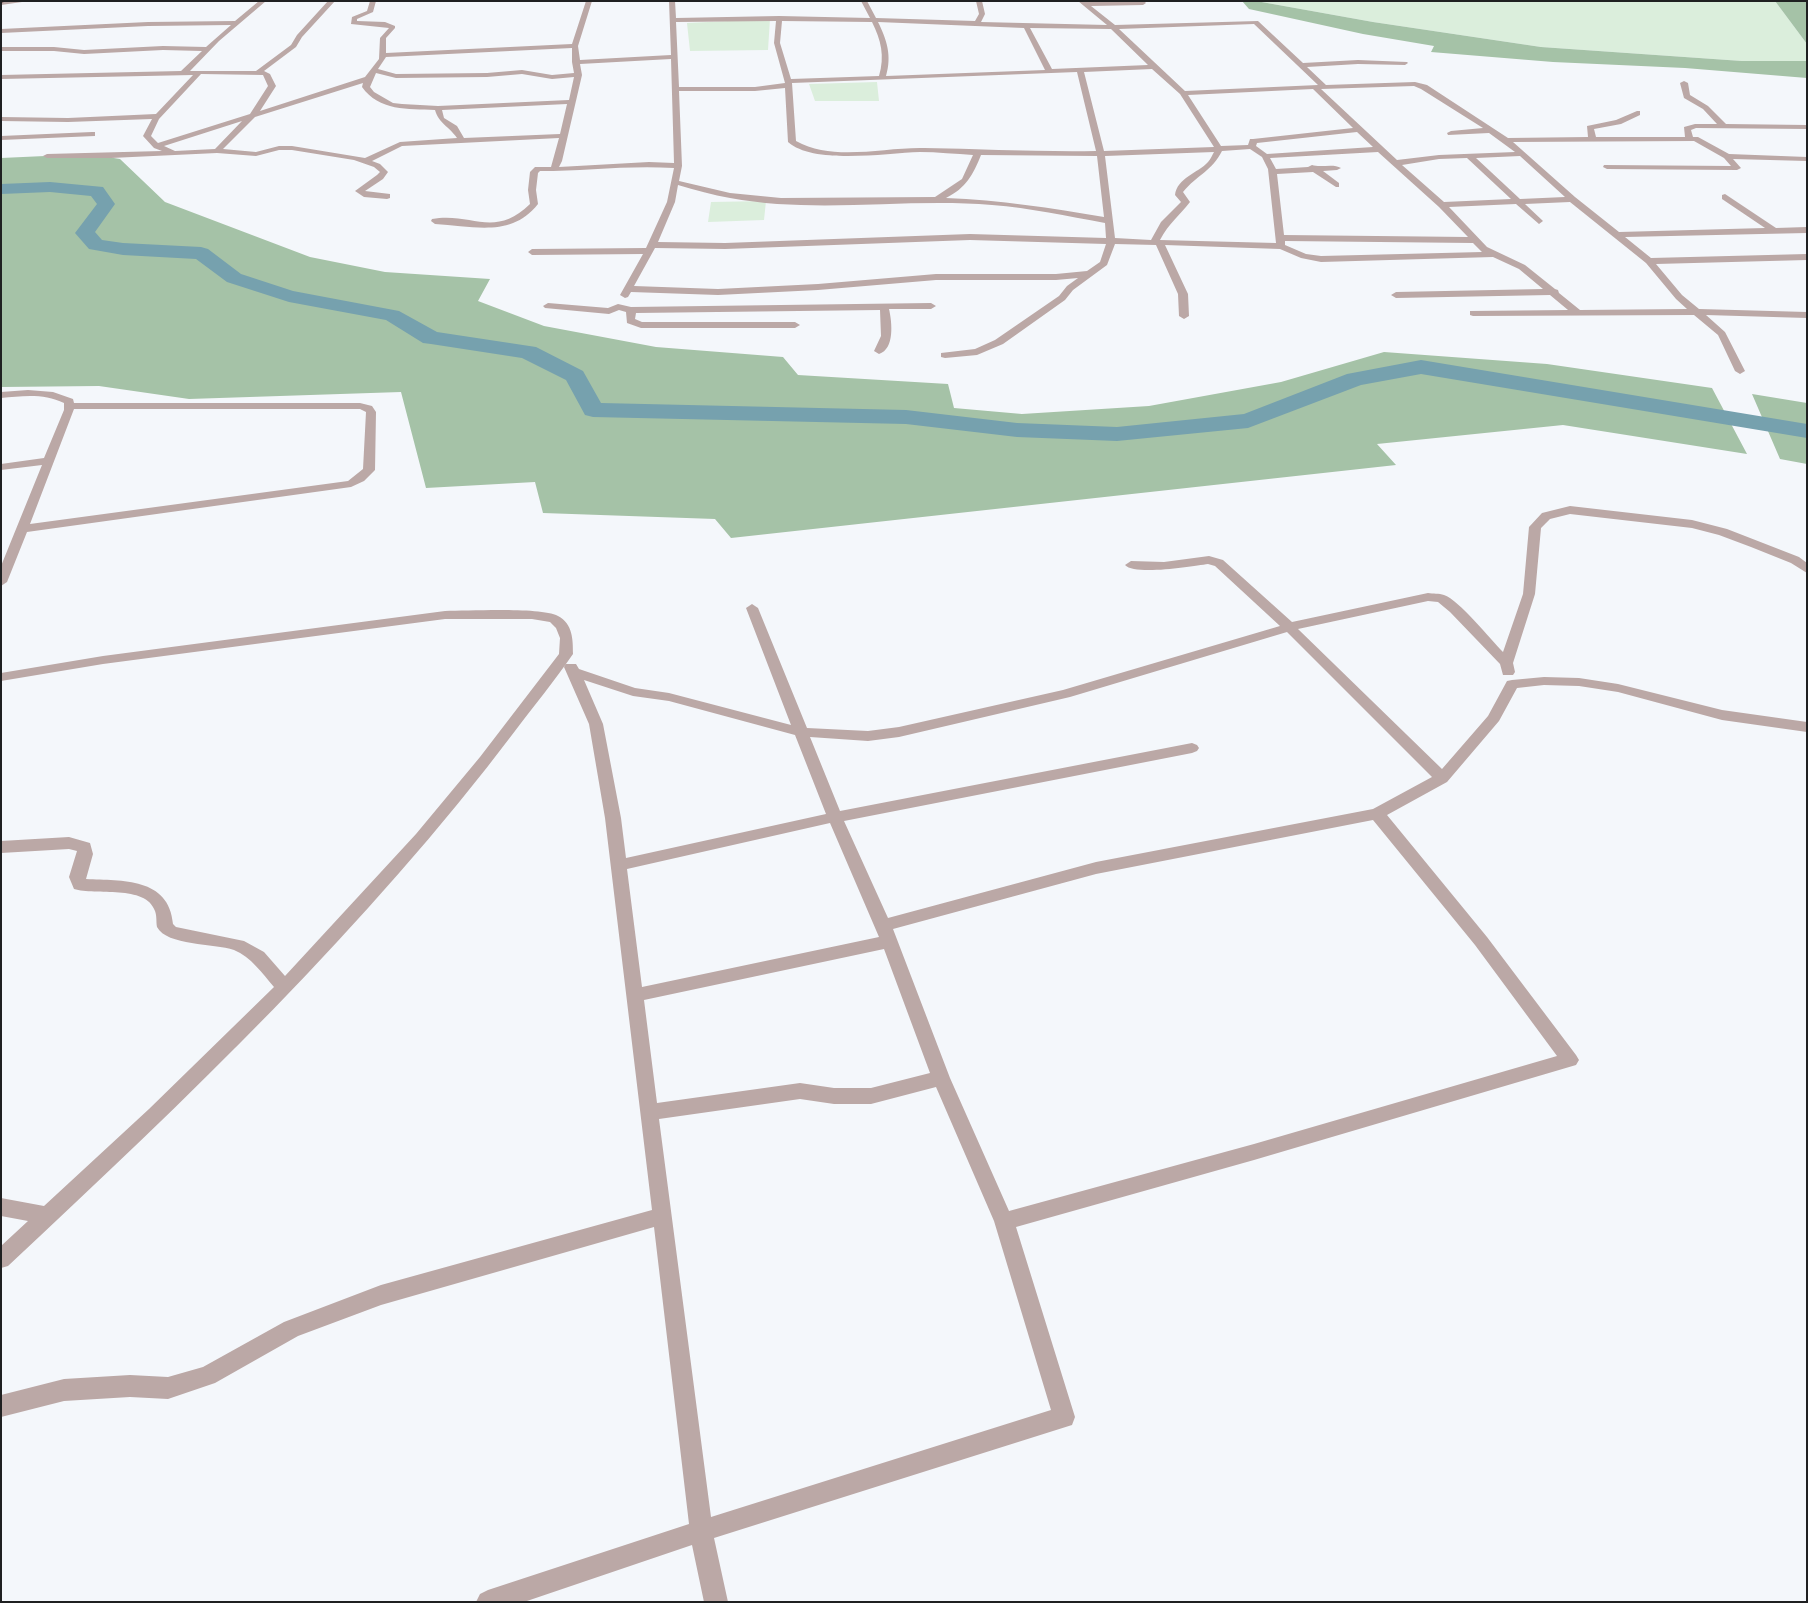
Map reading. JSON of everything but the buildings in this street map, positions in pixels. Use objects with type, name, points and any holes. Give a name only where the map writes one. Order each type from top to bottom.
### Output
[{"type":"street","points":[[2,2],[26,1]]},
{"type":"street","points":[[183,73],[207,49],[262,1]]},
{"type":"street","points":[[257,73],[294,46],[299,36],[332,1]]},
{"type":"street","points":[[373,1],[370,12],[354,18],[353,23],[385,24],[393,27],[383,38],[382,58],[373,70],[367,83],[371,94],[391,105],[438,108],[572,102]]},
{"type":"street","points":[[554,168],[558,161],[578,75],[575,62],[575,46],[589,1]]},
{"type":"street","points":[[618,308],[650,248],[671,202],[678,166],[672,1]]},
{"type":"street","points":[[864,1],[884,41],[887,66],[882,78]]},
{"type":"street","points":[[977,23],[982,14],[979,1]]},
{"type":"street","points":[[1082,3],[1143,3]]},
{"type":"street","points":[[1082,3],[1113,27],[1183,93],[1219,149]]},
{"type":"street","points":[[779,18],[777,44],[788,83],[792,142],[799,148],[820,152],[845,153],[920,150],[978,153],[1101,154],[1252,147],[1265,156],[1272,172],[1280,242]]},
{"type":"street","points":[[673,20],[874,19],[1026,26],[1113,27],[1256,22],[1301,65],[1359,130],[1442,205],[1475,240],[1492,254],[1522,267],[1555,292],[1579,314]]},
{"type":"street","points":[[1,31],[148,24],[236,23]]},
{"type":"street","points":[[1026,26],[1050,72]]},
{"type":"street","points":[[382,55],[575,46]]},
{"type":"street","points":[[1,49],[54,49],[84,52],[163,48],[207,49]]},
{"type":"street","points":[[575,62],[674,57]]},
{"type":"street","points":[[1301,65],[1350,62],[1405,63]]},
{"type":"street","points":[[675,89],[755,89],[788,83],[1154,67]]},
{"type":"street","points":[[373,70],[396,76],[487,75],[522,72],[552,77],[578,75]]},
{"type":"street","points":[[945,355],[977,352],[998,342],[1062,298],[1070,288],[1104,263],[1111,241],[1101,154],[1080,70]]},
{"type":"street","points":[[174,152],[157,146],[147,136],[158,116],[199,72]]},
{"type":"street","points":[[1,78],[199,72],[257,73],[268,75],[272,86],[254,114],[217,151]]},
{"type":"street","points":[[157,146],[349,85],[367,83]]},
{"type":"street","points":[[1684,83],[1684,94],[1689,100],[1703,106],[1724,126]]},
{"type":"street","points":[[1183,93],[1415,84],[1424,87],[1506,140],[1572,199],[1648,261],[1679,297],[1699,312],[1722,334],[1740,371]]},
{"type":"street","points":[[438,108],[441,119],[454,128],[462,140]]},
{"type":"street","points":[[2,113],[68,120],[158,116]]},
{"type":"street","points":[[1592,139],[1590,128],[1618,122],[1637,113]]},
{"type":"street","points":[[1689,138],[1687,129],[1689,127],[1807,127]]},
{"type":"street","points":[[1252,147],[1253,141],[1359,130]]},
{"type":"street","points":[[1451,133],[1493,130]]},
{"type":"street","points":[[1,138],[92,134]]},
{"type":"street","points":[[367,160],[400,144],[564,136]]},
{"type":"street","points":[[1506,140],[1689,138],[1701,140],[1727,156],[1737,168],[1607,167]]},
{"type":"street","points":[[47,156],[111,156],[217,151],[256,154],[279,148],[292,148],[367,160],[380,166],[384,172],[380,177],[359,191],[364,194],[387,196]]},
{"type":"street","points":[[1156,242],[1164,224],[1186,202],[1179,195],[1179,192],[1190,178],[1212,163],[1219,149]]},
{"type":"street","points":[[1265,156],[1380,149]]},
{"type":"street","points":[[935,200],[959,189],[968,177],[978,153]]},
{"type":"street","points":[[1294,154],[1336,185]]},
{"type":"street","points":[[1396,163],[1439,157],[1521,154]]},
{"type":"street","points":[[1469,156],[1538,221]]},
{"type":"street","points":[[1727,156],[1807,159]]},
{"type":"street","points":[[435,221],[500,225],[520,218],[534,204],[532,190],[534,172],[545,168],[574,169],[643,164],[678,166]]},
{"type":"street","points":[[1272,172],[1337,168]]},
{"type":"street","points":[[675,182],[730,196],[816,202],[935,200],[992,202],[1040,208],[1109,221]]},
{"type":"street","points":[[1725,197],[1773,230]]},
{"type":"street","points":[[1442,205],[1572,199]]},
{"type":"street","points":[[1616,235],[1807,230]]},
{"type":"street","points":[[1790,231],[1807,237]]},
{"type":"street","points":[[532,252],[970,237],[1156,242],[1475,240]]},
{"type":"street","points":[[1156,242],[1183,294],[1184,316]]},
{"type":"street","points":[[1280,242],[1310,258],[1321,259],[1492,254]]},
{"type":"street","points":[[1648,261],[1807,257]]},
{"type":"street","points":[[628,289],[718,292],[818,287],[936,277],[1056,277],[1089,274]]},
{"type":"street","points":[[1396,295],[1555,292]]},
{"type":"street","points":[[548,306],[609,311],[618,308],[631,310],[931,306]]},
{"type":"street","points":[[879,351],[883,347],[887,323],[884,307]]},
{"type":"street","points":[[631,310],[630,321],[632,324],[641,325],[795,325]]},
{"type":"street","points":[[1473,313],[1699,312],[1807,315]]},
{"type":"street","points":[[1,395],[46,393],[69,401],[69,406],[1,582]]},
{"type":"street","points":[[22,529],[351,484],[360,479],[368,470],[370,412],[368,408],[360,406],[69,406]]},
{"type":"street","points":[[1,466],[48,461]]},
{"type":"street","points":[[1506,663],[1529,594],[1535,527],[1546,516],[1570,510],[1692,524],[1723,532],[1755,544],[1795,560],[1807,569]]},
{"type":"street","points":[[1131,565],[1164,566],[1209,560],[1219,562],[1289,627],[1442,778]]},
{"type":"street","points":[[573,672],[633,692],[669,697],[801,732],[868,736],[899,732],[1064,694],[1289,627],[1428,597],[1441,598],[1455,609],[1506,663],[1512,684],[1494,718],[1442,778],[1378,814],[1096,868],[883,925]]},
{"type":"street","points":[[488,1602],[701,1531],[1064,1417],[1004,1221],[941,1078],[890,941],[835,817],[752,608]]},
{"type":"street","points":[[1,677],[103,660],[445,615],[532,615],[554,619],[562,626],[567,638],[566,654],[596,724],[613,818],[701,1531],[716,1602]]},
{"type":"street","points":[[1,1258],[48,1216],[285,988],[401,862],[482,765],[566,654]]},
{"type":"street","points":[[1512,684],[1544,681],[1579,682],[1618,688],[1722,715],[1807,727]]},
{"type":"street","points":[[619,865],[835,817],[1192,748]]},
{"type":"street","points":[[1004,1221],[1570,1060],[1481,941],[1378,814]]},
{"type":"street","points":[[1,847],[69,843],[85,847],[85,854],[77,878],[80,885],[141,889],[157,898],[166,915],[165,927],[172,932],[238,946],[258,956],[285,988]]},
{"type":"street","points":[[636,995],[890,941]]},
{"type":"street","points":[[650,1112],[800,1091],[834,1096],[871,1096],[941,1078]]},
{"type":"street","points":[[1,1207],[48,1216]]},
{"type":"street","points":[[1,1406],[64,1390],[130,1386],[168,1388],[207,1376],[291,1328],[381,1295],[662,1216]]},
{"type":"green space","points":[[1242,1],[1256,1],[1373,22],[1541,47],[1742,61],[1807,61],[1807,78],[1685,68],[1553,62],[1431,52],[1434,46],[1363,34],[1249,9]]},
{"type":"green space","points":[[1256,1],[1775,1],[1807,44],[1807,61],[1742,61],[1541,47],[1373,22]]},
{"type":"green space","points":[[1775,1],[1807,1],[1807,44]]},
{"type":"green space","points":[[770,19],[768,50],[690,51],[687,23]]},
{"type":"green space","points":[[877,82],[879,101],[815,101],[809,84]]},
{"type":"green space","points":[[89,154],[120,159],[165,202],[310,257],[385,272],[490,279],[478,301],[544,326],[656,347],[783,357],[798,375],[948,384],[954,408],[1022,414],[1149,406],[1281,382],[1384,352],[1547,364],[1712,388],[1747,454],[1563,425],[1377,444],[1396,465],[731,538],[715,519],[543,513],[535,482],[426,488],[401,392],[189,399],[99,386],[1,387],[1,158]]},
{"type":"green space","points":[[766,201],[764,220],[708,222],[711,202]]},
{"type":"green space","points":[[1752,394],[1807,403],[1807,464],[1780,459]]},
{"type":"waterway","points":[[1,189],[50,187],[97,191],[106,204],[85,233],[96,245],[123,249],[201,253],[234,278],[289,296],[392,315],[431,338],[528,352],[575,376],[593,410],[906,417],[1017,430],[1117,434],[1248,421],[1355,379],[1421,367],[1807,431]]}]
